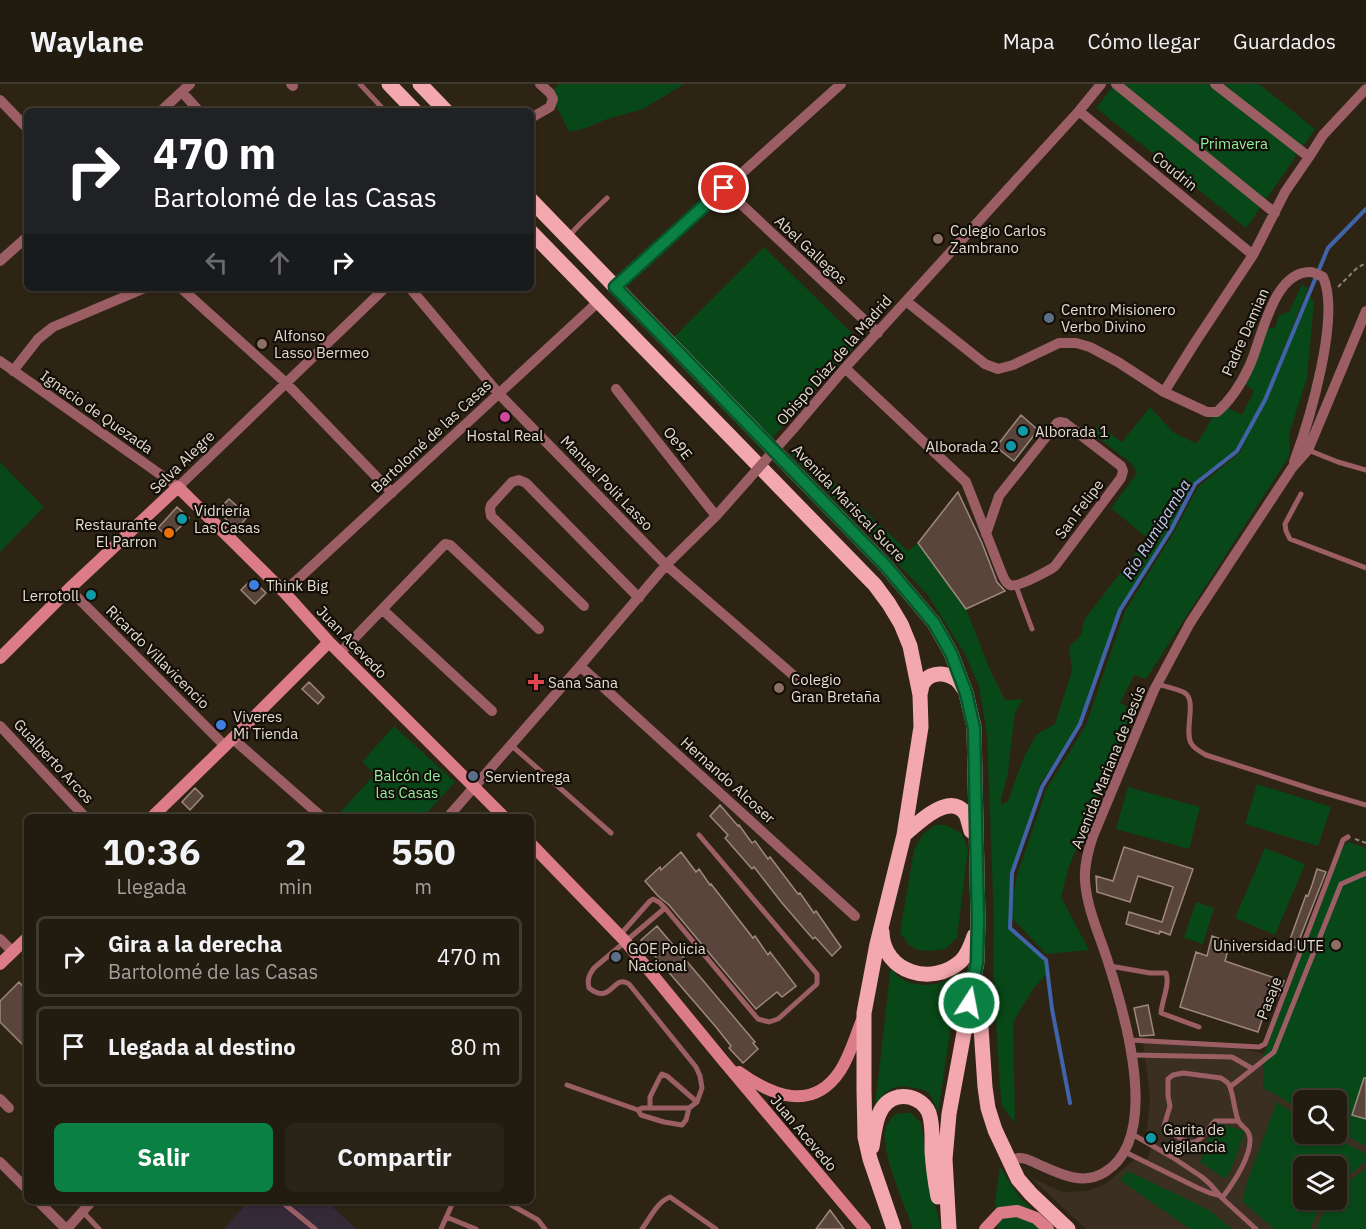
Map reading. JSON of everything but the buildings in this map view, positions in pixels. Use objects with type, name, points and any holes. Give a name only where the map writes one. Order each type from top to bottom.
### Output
[{"type":"main road","points":[[389,84],[412,108]]},
{"type":"main road","points":[[420,84],[443,108]]},
{"type":"main road","name":"Avenida Mariscal Sucre","points":[[534,203],[886,566],[934,623],[951,653],[966,693],[974,728],[978,920],[977,962],[949,1114],[945,1159],[948,1229]]},
{"type":"main road","points":[[534,235],[874,585],[901,624],[910,646],[920,695],[921,727],[904,835],[883,917],[864,1013],[865,1137],[870,1159],[894,1229]]},
{"type":"main road","points":[[920,695],[926,680],[940,674],[955,677],[966,693]]},
{"type":"main road","points":[[904,835],[933,812],[949,805],[964,812],[976,845]]},
{"type":"main road","points":[[883,917],[882,935],[885,949],[894,961],[906,970],[920,974],[935,974],[950,969],[962,960],[971,948],[978,920]]},
{"type":"main road","points":[[977,962],[985,1087],[988,1108],[995,1130],[1018,1179],[1030,1194],[1068,1229]]},
{"type":"main road","points":[[870,1159],[878,1115],[885,1104],[905,1097],[922,1103],[929,1113],[932,1126],[937,1192],[948,1229]]},
{"type":"street","points":[[534,116],[550,107],[554,99],[540,84]]},
{"type":"street","points":[[615,287],[841,84]]},
{"type":"street","name":"Obispo Díaz de la Madrid","points":[[450,814],[666,565],[716,516],[845,368],[1101,84]]},
{"type":"street","points":[[1116,84],[1275,213]]},
{"type":"street","points":[[1215,84],[1308,157]]},
{"type":"street","points":[[164,108],[186,88],[197,108]]},
{"type":"street","points":[[1164,392],[1253,255],[1285,192],[1308,157],[1323,135],[1366,89]]},
{"type":"street","points":[[0,100],[24,125]]},
{"type":"street","name":"Coudrin","points":[[1078,111],[1253,255]]},
{"type":"street","name":"Abel Gallegos","points":[[724,188],[878,333]]},
{"type":"street","points":[[0,261],[24,240]]},
{"type":"street","name":"Padre Damian","points":[[906,301],[985,364],[992,367],[998,369],[1012,366],[1059,343],[1076,343],[1090,347],[1118,362],[1164,392],[1207,411],[1217,412],[1230,401],[1249,367],[1267,314],[1283,285],[1297,275],[1312,272],[1323,277],[1327,285],[1328,318],[1322,362],[1308,419],[1292,468]]},
{"type":"street","points":[[13,371],[38,339],[53,327],[138,291]]},
{"type":"street","points":[[184,291],[286,383],[392,493]]},
{"type":"street","name":"Selva Alegre","points":[[0,658],[382,291]]},
{"type":"street","name":"Manuel Polit Lasso","points":[[413,291],[499,393],[666,565],[801,681]]},
{"type":"street","name":"Bartolomé de las Casas","points":[[284,592],[598,302]]},
{"type":"street","name":"Avenida Mariana de Jesús","points":[[1009,1161],[1018,1158],[1025,1159],[1059,1174],[1074,1178],[1092,1178],[1105,1172],[1124,1152],[1131,1134],[1135,1109],[1136,1088],[1132,1055],[1110,966],[1088,901],[1085,882],[1086,860],[1093,836],[1158,684],[1191,623],[1292,468],[1308,450],[1365,314]]},
{"type":"street","name":"Ignacio de Quezada","points":[[0,361],[178,487]]},
{"type":"street","points":[[845,368],[966,482],[1006,583],[1016,586]]},
{"type":"street","name":"Oe9E","points":[[616,389],[716,516]]},
{"type":"street","name":"San Felipe","points":[[986,534],[999,496],[1060,422],[1065,423],[1121,466],[1123,471],[1121,478],[1056,566],[1016,586]]},
{"type":"street","points":[[584,606],[491,516],[490,509],[493,501],[515,480],[526,483],[639,598]]},
{"type":"street","name":"Juan Acevedo","points":[[178,487],[501,814]]},
{"type":"street","points":[[340,653],[443,545],[447,544],[539,629]]},
{"type":"street","name":"Ricardo Villavicencio","points":[[69,590],[229,743],[318,814]]},
{"type":"street","points":[[383,610],[492,711]]},
{"type":"street","points":[[154,814],[330,642]]},
{"type":"street","name":"Hernando Alcoser","points":[[580,666],[855,916]]},
{"type":"street","name":"Gualberto Arcos","points":[[0,726],[82,814]]},
{"type":"street","name":"Juan Acevedo","points":[[534,847],[622,938],[864,1228]]},
{"type":"street","points":[[0,939],[13,952]]},
{"type":"street","points":[[0,964],[24,941]]},
{"type":"street","name":"Juan Acevedo","points":[[721,1058],[755,1084],[767,1090],[782,1095],[805,1096],[817,1092],[839,1072],[864,1013]]},
{"type":"street","points":[[0,1099],[9,1108]]},
{"type":"street","points":[[0,1161],[24,1186]]},
{"type":"street","points":[[41,1204],[70,1228],[89,1204]]},
{"type":"street","points":[[985,1229],[1000,1213],[1017,1211],[1036,1218],[1048,1229]]},
{"type":"lane","points":[[360,84],[382,108]]},
{"type":"lane","points":[[567,238],[607,198]]},
{"type":"lane","points":[[1308,450],[1366,470]]},
{"type":"lane","points":[[1301,494],[1285,524],[1290,539],[1366,568]]},
{"type":"lane","points":[[1016,586],[1032,629]]},
{"type":"lane","points":[[1158,684],[1186,693],[1190,708],[1188,729],[1190,743],[1199,751],[1366,805]]},
{"type":"lane","points":[[511,745],[611,833]]},
{"type":"lane","points":[[638,1110],[642,1108],[689,1108],[697,1102],[702,1088],[696,1067],[629,984],[620,981],[602,994],[595,993],[589,988],[587,981],[594,968],[622,938],[650,901],[656,900],[665,909],[758,1019],[764,1022],[778,1019],[817,984],[817,974],[699,835]]},
{"type":"lane","name":"Pasaje","points":[[1130,1040],[1259,1047],[1265,1044],[1343,840],[1348,837]]},
{"type":"lane","points":[[1230,1087],[1274,1052],[1341,884],[1366,873]]},
{"type":"lane","points":[[622,938],[665,909]]},
{"type":"lane","points":[[1110,966],[1150,973],[1166,973],[1168,976],[1161,1013],[1199,1027]]},
{"type":"lane","points":[[1132,1055],[1232,1057],[1253,1069]]},
{"type":"lane","points":[[650,1108],[650,1097],[662,1074],[697,1102]]},
{"type":"lane","points":[[1220,1197],[1240,1172],[1248,1148],[1249,1136],[1238,1121],[1230,1087],[1221,1078],[1183,1074],[1173,1075],[1168,1079],[1170,1106],[1164,1126],[1185,1142],[1196,1142],[1213,1121],[1238,1121]]},
{"type":"lane","points":[[567,1085],[638,1110],[641,1115],[664,1122],[682,1125],[689,1108]]},
{"type":"lane","points":[[1131,1134],[1203,1177],[1220,1197],[1256,1229]]},
{"type":"lane","points":[[1124,1152],[1220,1197]]},
{"type":"lane","points":[[642,1229],[661,1203],[670,1197],[716,1229]]},
{"type":"lane","points":[[284,1204],[315,1229]]},
{"type":"lane","points":[[441,1229],[452,1204]]},
{"type":"lane","points":[[510,1204],[538,1220],[545,1229]]},
{"type":"lane","points":[[82,1212],[99,1229]]},
{"type":"lane","points":[[446,1217],[476,1229]]},
{"type":"path","points":[[1328,294],[1366,263]]},
{"type":"shaded area","name":"Universidad UTE","points":[[1349,842],[1366,848],[1366,1229],[1086,1229],[1030,1177],[1062,1192],[1087,1191],[1104,1185],[1134,1160],[1145,1164],[1152,1143],[1146,1140],[1150,1098],[1143,1042],[1241,1048],[1264,1054],[1342,847]]},
{"type":"shaded area","points":[[246,1204],[329,1204],[357,1229],[224,1229]]},
{"type":"green space","points":[[559,84],[684,84],[643,109],[569,132],[550,93]]},
{"type":"green space","name":"Primavera","points":[[1115,84],[1259,84],[1315,129],[1246,228],[1096,108]]},
{"type":"green space","points":[[764,247],[860,341],[772,438],[674,337]]},
{"type":"green space","points":[[1302,284],[1308,289],[1271,380],[1310,297],[1314,301],[1307,378],[1289,434],[1290,455],[1146,679],[1134,675],[1120,703],[1134,710],[1068,869],[1061,897],[1089,950],[1046,954],[1011,917],[1011,928],[1043,957],[1048,973],[1033,989],[1013,1022],[1015,1123],[1002,1106],[1000,1087],[993,970],[994,923],[987,734],[979,686],[965,654],[927,594],[789,453],[797,448],[908,551],[918,543],[966,609],[990,670],[1005,700],[1023,699],[1015,712],[1002,805],[1008,801],[1024,757],[1037,734],[1055,724],[1072,670],[1069,647],[1081,635],[1084,620],[1147,538],[1111,508],[1137,473],[1132,464],[1094,434],[1098,425],[1122,442],[1150,407],[1173,432],[1195,443],[1198,442],[1213,416],[1226,407],[1242,415],[1254,391],[1242,382],[1260,353],[1266,328],[1275,328],[1279,315],[1290,311]],"holes":[[[1258,411],[1240,452],[1198,487],[1174,532],[1125,611],[1086,725],[1046,790],[1017,875],[1011,909],[1012,873],[1040,784],[1080,724],[1120,610],[1172,529],[1195,484],[1237,448]]]},
{"type":"green space","points":[[0,462],[44,507],[0,552]]},
{"type":"green space","name":"Balcón de las Casas","points":[[394,726],[455,782],[426,814],[339,814],[375,774],[362,762]]},
{"type":"green space","points":[[1257,784],[1331,807],[1318,846],[1245,824]]},
{"type":"green space","points":[[1128,787],[1200,807],[1189,849],[1116,829]]},
{"type":"green space","points":[[935,825],[946,825],[962,834],[968,849],[957,938],[945,949],[918,950],[909,945],[900,933],[914,850],[923,834]]},
{"type":"green space","points":[[1349,842],[1366,848],[1366,1146],[1347,1136],[1347,1090],[1293,1090],[1293,1106],[1263,1088],[1264,1054],[1342,847]]},
{"type":"green space","points":[[1265,848],[1305,864],[1275,935],[1235,918]]},
{"type":"green space","points":[[1196,902],[1214,908],[1203,944],[1184,938]]},
{"type":"green space","points":[[891,965],[896,974],[904,980],[923,985],[942,982],[959,972],[938,1113],[927,1092],[900,1086],[891,1089],[875,1106]]},
{"type":"green space","points":[[1277,1102],[1293,1113],[1293,1144],[1347,1144],[1366,1154],[1366,1161],[1347,1177],[1347,1156],[1293,1156],[1293,1210],[1319,1210],[1310,1229],[1274,1229],[1242,1201]]},
{"type":"green space","points":[[911,1113],[921,1123],[941,1229],[913,1229],[894,1179],[887,1152],[885,1130],[888,1123],[895,1114]]},
{"type":"green space","points":[[1215,1122],[1245,1131],[1230,1172],[1224,1178],[1200,1162]]},
{"type":"green space","points":[[1000,1167],[1020,1198],[1053,1229],[998,1229],[995,1200]]},
{"type":"green space","points":[[1366,1168],[1366,1229],[1316,1229],[1325,1210],[1347,1210],[1348,1182]]},
{"type":"green space","points":[[1128,1171],[1209,1210],[1232,1229],[1190,1229],[1120,1180]]},
{"type":"waterway","name":"Río Rumipamba","points":[[1070,1103],[1052,1009],[1046,960],[1010,928],[1012,873],[1042,787],[1080,724],[1120,610],[1171,530],[1195,484],[1237,451],[1265,400],[1328,248],[1366,209]]},
{"type":"place","name":"Colegio Carlos Zambrano","points":[[938,239]]},
{"type":"place","name":"Centro Misionero Verbo Divino","points":[[1049,318]]},
{"type":"place","name":"Alfonso Lasso Bermeo","points":[[262,344]]},
{"type":"place","name":"Hostal Real","points":[[505,417]]},
{"type":"place","name":"Alborada 1","points":[[1023,431]]},
{"type":"place","name":"Alborada 2","points":[[1011,446]]},
{"type":"place","name":"Vidriería Las Casas","points":[[182,519]]},
{"type":"place","name":"Restaurante El Parron","points":[[169,533]]},
{"type":"place","name":"Think Big","points":[[254,585]]},
{"type":"place","name":"Lerrotoll","points":[[91,595]]},
{"type":"place","name":"Sana Sana","points":[[536,682]]},
{"type":"place","name":"Colegio Gran Bretaña","points":[[779,688]]},
{"type":"place","name":"Viveres Mi Tienda","points":[[221,725]]},
{"type":"place","name":"Servientrega","points":[[473,776]]},
{"type":"place","name":"Universidad UTE","points":[[1336,945]]},
{"type":"place","name":"GOE Policia Nacional","points":[[616,957]]},
{"type":"place","name":"Garita de vigilancia","points":[[1151,1138]]},
{"type":"route","points":[[724,188],[615,287],[886,566],[934,623],[951,653],[966,693],[974,728],[978,920],[977,962],[969,1003]]}]
